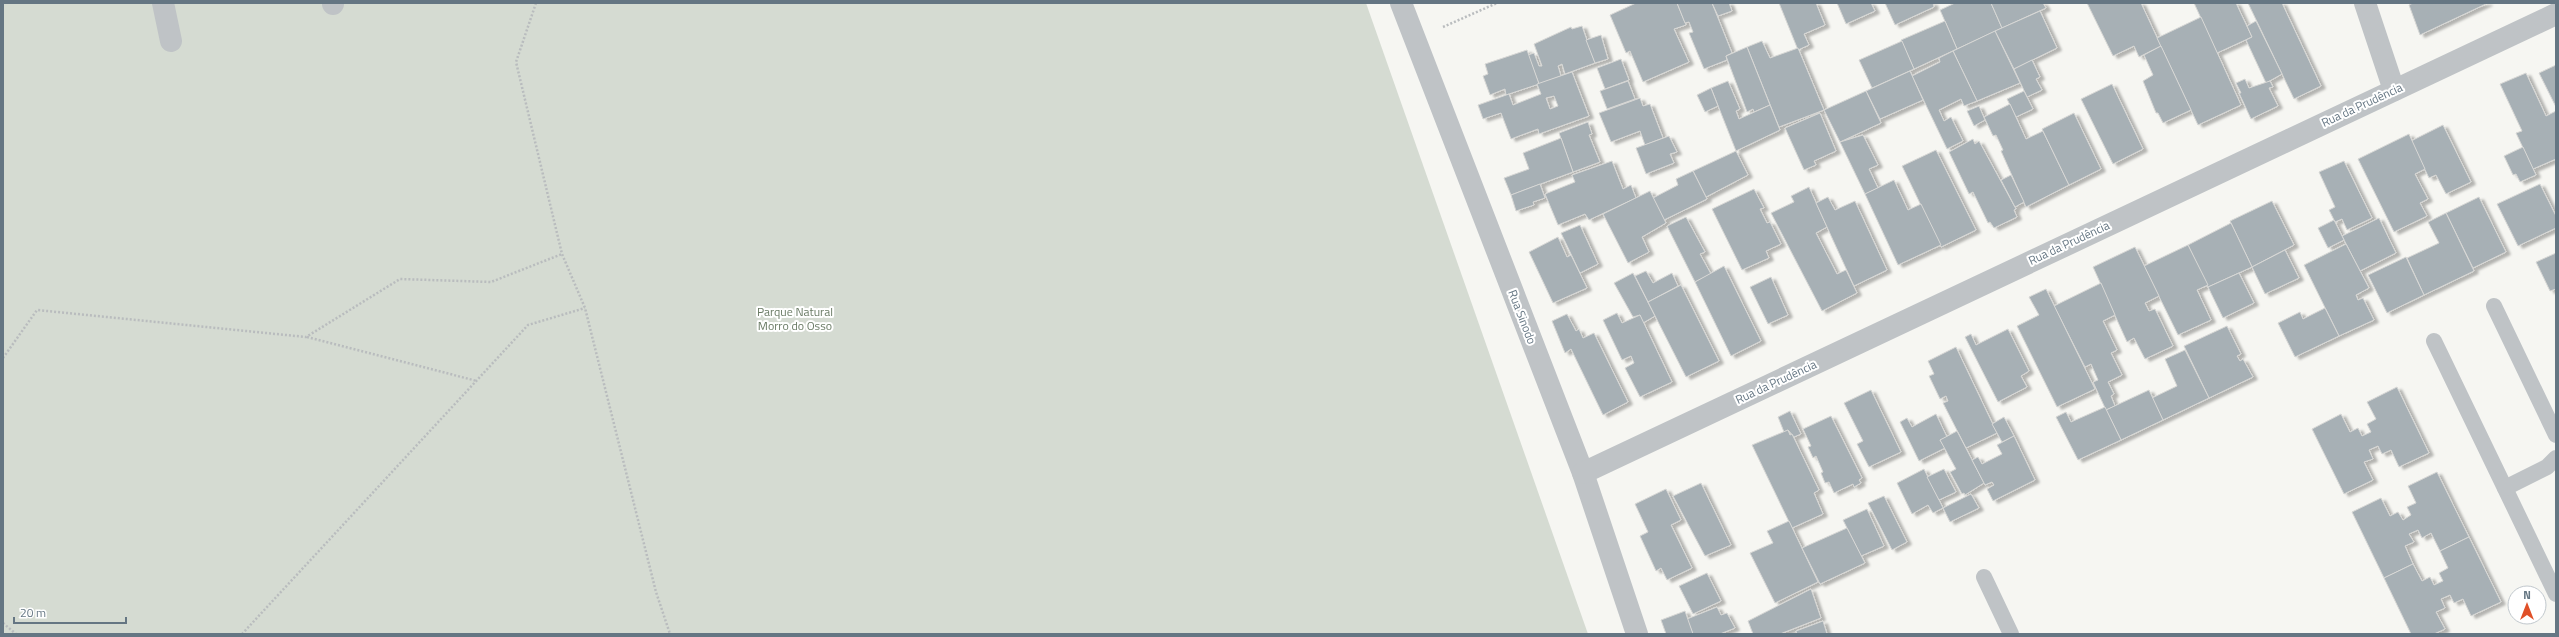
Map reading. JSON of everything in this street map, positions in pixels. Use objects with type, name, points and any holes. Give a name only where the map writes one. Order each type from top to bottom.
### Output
[{"type":"street","points":[[163,3],[171,41]]},
{"type":"street","name":"Rua Sinodo","points":[[1401,3],[1414,40],[1583,473],[1637,634]]},
{"type":"street","points":[[2365,3],[2394,90]]},
{"type":"street","name":"Rua da Prudência","points":[[1583,473],[2556,14]]},
{"type":"lane","points":[[2494,306],[2556,435]]},
{"type":"lane","points":[[2434,341],[2556,594]]},
{"type":"lane","points":[[2505,488],[2547,467],[2556,458]]},
{"type":"lane","points":[[1984,577],[2011,634]]},
{"type":"path","points":[[536,3],[516,62],[562,254],[585,308],[656,592],[670,634]]},
{"type":"path","points":[[1414,40],[1497,3]]},
{"type":"path","points":[[306,337],[400,279],[491,282],[562,254]]},
{"type":"path","points":[[242,634],[528,325],[585,308]]},
{"type":"path","points":[[3,358],[37,310],[306,337],[477,381]]},
{"type":"path","points":[[3,623],[16,634]]},
{"type":"green space","name":"Parque Natural Morro do Osso","points":[[3,3],[1366,3],[1588,634],[3,634]]},
{"type":"building","points":[[1636,3],[1677,3],[1686,25],[1674,29],[1689,62],[1643,82],[1630,51],[1626,53],[1610,15]]},
{"type":"building","points":[[1677,3],[1712,3],[1732,53],[1726,56],[1727,60],[1704,69],[1689,33],[1693,32],[1689,22],[1685,23]]},
{"type":"building","points":[[1712,3],[1729,3],[1732,11],[1718,16]]},
{"type":"building","points":[[1779,3],[1816,3],[1825,25],[1804,34],[1809,45],[1798,50]]},
{"type":"building","points":[[1837,3],[1871,3],[1875,11],[1846,24]]},
{"type":"building","points":[[1885,3],[1933,3],[1934,7],[1895,25]]},
{"type":"building","points":[[1955,3],[1991,3],[2002,28],[1957,49],[1940,10]]},
{"type":"building","points":[[1991,3],[2043,3],[2046,8],[2002,28]]},
{"type":"building","points":[[2087,3],[2141,3],[2161,46],[2139,57],[2134,46],[2113,56]]},
{"type":"building","points":[[2194,3],[2236,3],[2252,37],[2217,53]]},
{"type":"building","points":[[2248,3],[2282,3],[2321,86],[2294,99]]},
{"type":"building","points":[[2413,3],[2488,3],[2420,35],[2409,5]]},
{"type":"building","points":[[2040,11],[2057,48],[2014,69],[1995,31]]},
{"type":"building","points":[[2201,17],[2241,105],[2198,125],[2157,38]]},
{"type":"building","points":[[1945,21],[1957,49],[1914,69],[1901,40]]},
{"type":"building","points":[[2256,21],[2282,74],[2266,83],[2246,40],[2252,37],[2247,26]]},
{"type":"building","points":[[1582,26],[1595,63],[1565,74],[1562,64],[1558,66],[1561,76],[1539,84],[1528,55],[1534,53],[1539,66],[1542,66],[1534,44],[1571,27],[1572,29]]},
{"type":"building","points":[[1995,31],[2020,83],[1977,101],[1953,51]]},
{"type":"building","points":[[1601,35],[1608,59],[1595,63],[1586,40]]},
{"type":"building","points":[[1762,41],[1770,58],[1798,48],[1824,110],[1779,127],[1747,47]]},
{"type":"building","points":[[1902,41],[1914,69],[1872,88],[1859,60]]},
{"type":"building","points":[[2161,46],[2191,110],[2163,123],[2158,113],[2156,113],[2143,81],[2153,75],[2144,55]]},
{"type":"building","points":[[1747,47],[1770,105],[1754,112],[1753,109],[1747,112],[1726,56]]},
{"type":"building","points":[[1527,50],[1539,84],[1506,95],[1505,89],[1490,95],[1483,76],[1488,74],[1485,64]]},
{"type":"building","points":[[1953,51],[1977,101],[1964,106],[1961,99],[1939,110],[1944,121],[1951,117],[1963,141],[1947,149],[1912,76],[1940,62],[1939,58]]},
{"type":"building","points":[[1621,59],[1629,80],[1605,89],[1597,68]]},
{"type":"building","points":[[2032,60],[2040,77],[2036,79],[2042,90],[2027,97],[2014,69]]},
{"type":"building","points":[[2556,65],[2556,107],[2539,73]]},
{"type":"building","points":[[1910,71],[1923,100],[1880,119],[1866,91]]},
{"type":"building","points":[[1572,72],[1589,116],[1539,134],[1538,129],[1511,139],[1501,113],[1483,119],[1478,105],[1509,94],[1513,105],[1541,94],[1537,84]],"holes":[[[1554,96],[1558,106],[1550,109],[1546,98]]]},
{"type":"building","points":[[2526,73],[2546,116],[2556,111],[2556,159],[2533,169],[2516,133],[2522,131],[2500,84]]},
{"type":"building","points":[[2245,79],[2249,88],[2270,81],[2273,87],[2269,88],[2278,106],[2251,119],[2236,83]]},
{"type":"building","points":[[1628,81],[1635,99],[1607,109],[1600,91]]},
{"type":"building","points":[[1728,81],[1740,109],[1736,111],[1739,119],[1770,105],[1780,130],[1736,151],[1711,88]]},
{"type":"building","points":[[2112,84],[2143,149],[2113,164],[2081,99]]},
{"type":"building","points":[[1711,88],[1718,106],[1705,112],[1697,95]]},
{"type":"building","points":[[1866,91],[1881,123],[1840,142],[1824,110]]},
{"type":"building","points":[[2024,91],[2033,109],[2016,117],[2007,99]]},
{"type":"building","points":[[1640,98],[1643,106],[1650,104],[1663,138],[1645,145],[1640,131],[1611,142],[1599,113]]},
{"type":"building","points":[[2010,104],[2026,139],[2043,131],[2069,185],[2026,207],[2001,151],[2003,150],[1996,135],[1993,136],[1984,117]]},
{"type":"building","points":[[1979,106],[1985,120],[1974,126],[1967,111]]},
{"type":"building","points":[[1820,113],[1836,151],[1814,161],[1816,165],[1804,170],[1785,128]]},
{"type":"building","points":[[2074,113],[2101,169],[2069,185],[2042,129]]},
{"type":"building","points":[[1588,122],[1592,134],[1589,135],[1600,162],[1573,172],[1559,133]]},
{"type":"building","points":[[2443,125],[2471,182],[2446,194],[2436,175],[2429,178],[2411,141]]},
{"type":"building","points":[[2409,134],[2425,169],[2415,174],[2428,199],[2420,203],[2427,216],[2394,232],[2358,159]]},
{"type":"building","points":[[1863,135],[1878,165],[1869,169],[1878,188],[1865,194],[1840,142]]},
{"type":"building","points":[[1669,136],[1677,152],[1670,154],[1674,163],[1646,174],[1636,148]]},
{"type":"building","points":[[1561,138],[1573,172],[1511,195],[1504,178],[1529,169],[1523,153]]},
{"type":"building","points":[[1973,139],[1975,144],[1979,141],[2016,209],[2014,210],[2017,217],[1994,228],[1990,222],[1988,223],[1973,192],[1969,194],[1949,152]]},
{"type":"building","points":[[2523,147],[2536,175],[2520,182],[2516,174],[2513,175],[2504,156]]},
{"type":"building","points":[[1936,150],[1976,230],[1941,247],[1902,166]]},
{"type":"building","points":[[1736,151],[1748,175],[1706,197],[1693,171]]},
{"type":"building","points":[[1612,161],[1623,189],[1631,185],[1636,198],[1589,220],[1585,214],[1558,225],[1545,194],[1575,182],[1572,175]]},
{"type":"building","points":[[2344,161],[2372,218],[2347,230],[2342,219],[2335,222],[2329,210],[2335,207],[2319,172]]},
{"type":"building","points":[[1693,171],[1707,199],[1664,220],[1653,198],[1678,185],[1676,179]]},
{"type":"building","points":[[2011,175],[2024,202],[2015,207],[2001,180]]},
{"type":"building","points":[[1894,180],[1908,210],[1921,204],[1941,245],[1898,265],[1865,194]]},
{"type":"building","points":[[1540,184],[1545,198],[1533,202],[1534,205],[1516,211],[1511,195]]},
{"type":"building","points":[[2540,184],[2556,216],[2556,228],[2518,246],[2497,204]]},
{"type":"building","points":[[1809,187],[1827,227],[1816,233],[1837,274],[1846,270],[1857,293],[1822,311],[1771,213],[1794,202],[1791,196]]},
{"type":"building","points":[[1754,189],[1764,208],[1760,209],[1767,223],[1770,222],[1781,244],[1766,251],[1769,258],[1742,270],[1712,209]]},
{"type":"building","points":[[1650,191],[1666,223],[1642,237],[1649,252],[1628,263],[1603,214]]},
{"type":"building","points":[[1828,197],[1835,210],[1855,201],[1887,270],[1854,286],[1816,203]]},
{"type":"building","points":[[2479,197],[2506,252],[2473,268],[2446,213]]},
{"type":"building","points":[[2272,201],[2294,245],[2252,267],[2230,221]]},
{"type":"building","points":[[2446,213],[2474,271],[2424,295],[2407,258],[2439,243],[2428,222]]},
{"type":"building","points":[[1686,217],[1705,252],[1700,254],[1711,274],[1695,282],[1667,226]]},
{"type":"building","points":[[2379,218],[2396,253],[2360,271],[2342,236]]},
{"type":"building","points":[[2334,220],[2344,240],[2328,248],[2318,228]]},
{"type":"building","points":[[2231,223],[2252,267],[2208,287],[2188,245]]},
{"type":"building","points":[[1580,225],[1598,264],[1580,273],[1561,233]]},
{"type":"building","points":[[1558,237],[1567,257],[1571,255],[1587,288],[1553,303],[1529,252]]},
{"type":"building","points":[[2346,244],[2369,288],[2356,295],[2358,300],[2363,298],[2374,320],[2339,336],[2304,265]]},
{"type":"building","points":[[2188,245],[2208,285],[2197,290],[2211,320],[2178,335],[2144,266]]},
{"type":"building","points":[[2135,247],[2159,296],[2145,303],[2149,311],[2155,309],[2173,346],[2145,359],[2134,338],[2127,342],[2093,267]]},
{"type":"building","points":[[2285,250],[2299,278],[2265,294],[2252,267]]},
{"type":"building","points":[[2556,253],[2556,289],[2550,291],[2536,262]]},
{"type":"building","points":[[2406,257],[2424,295],[2387,313],[2368,275]]},
{"type":"building","points":[[1724,266],[1761,341],[1731,356],[1695,282]]},
{"type":"building","points":[[1646,271],[1653,283],[1672,273],[1678,286],[1648,302],[1635,276]]},
{"type":"building","points":[[1633,273],[1655,316],[1643,323],[1640,315],[1633,317],[1614,283]]},
{"type":"building","points":[[2239,273],[2254,303],[2223,318],[2208,287]]},
{"type":"building","points":[[1771,277],[1788,315],[1768,324],[1750,287]]},
{"type":"building","points":[[2101,283],[2115,315],[2103,321],[2117,350],[2111,353],[2122,375],[2108,382],[2114,394],[2111,396],[2115,406],[2106,410],[2093,382],[2098,380],[2091,364],[2085,367],[2054,306]]},
{"type":"building","points":[[1681,285],[1719,361],[1686,377],[1648,302]]},
{"type":"building","points":[[2046,289],[2095,389],[2057,407],[2017,326],[2039,315],[2029,297]]},
{"type":"building","points":[[2325,308],[2339,336],[2295,357],[2278,323],[2300,312],[2303,319]]},
{"type":"building","points":[[1617,313],[1622,323],[1640,315],[1672,382],[1640,397],[1625,368],[1634,363],[1631,356],[1622,360],[1603,320]]},
{"type":"building","points":[[1567,314],[1576,331],[1579,329],[1583,338],[1594,333],[1628,402],[1603,415],[1571,349],[1565,353],[1552,321]]},
{"type":"building","points":[[2227,326],[2241,354],[2237,356],[2240,361],[2243,359],[2253,377],[2209,398],[2184,346]]},
{"type":"building","points":[[2008,329],[2029,371],[2021,376],[2027,387],[1998,402],[1965,337],[1971,334],[1976,345]]},
{"type":"building","points":[[1956,347],[1997,433],[1966,448],[1943,403],[1948,401],[1946,396],[1940,399],[1929,376],[1934,374],[1928,361]]},
{"type":"building","points":[[2185,350],[2209,398],[2163,420],[2152,398],[2177,386],[2165,359]]},
{"type":"building","points":[[2397,387],[2429,453],[2399,467],[2391,450],[2382,454],[2378,446],[2369,450],[2373,459],[2364,462],[2373,480],[2344,494],[2312,429],[2341,414],[2350,432],[2358,428],[2362,436],[2371,432],[2367,424],[2376,419],[2367,402]]},
{"type":"building","points":[[1871,390],[1901,452],[1869,467],[1857,444],[1863,441],[1844,403]]},
{"type":"building","points":[[2149,390],[2163,420],[2121,440],[2106,410]]},
{"type":"building","points":[[2105,407],[2121,440],[2078,460],[2056,417],[2066,412],[2071,422]]},
{"type":"building","points":[[1790,411],[1801,434],[1794,437],[1788,430],[1784,432],[1778,417]]},
{"type":"building","points":[[1936,414],[1947,437],[1940,440],[1945,448],[1919,461],[1900,422],[1907,418],[1912,427]]},
{"type":"building","points":[[1831,416],[1862,478],[1859,480],[1861,483],[1854,487],[1853,484],[1834,493],[1829,482],[1825,483],[1821,473],[1823,472],[1816,456],[1813,458],[1808,447],[1811,446],[1803,429]]},
{"type":"building","points":[[2004,417],[2014,436],[2002,442],[1992,424]]},
{"type":"building","points":[[1788,430],[1790,435],[1792,434],[1819,490],[1814,493],[1823,514],[1792,528],[1752,445]]},
{"type":"building","points":[[1957,431],[1984,483],[1965,495],[1964,493],[1962,494],[1950,472],[1956,469],[1940,440]]},
{"type":"building","points":[[2014,436],[2035,480],[1993,501],[1987,489],[1994,485],[1992,482],[1985,485],[1972,460],[1978,457],[1982,464],[2002,454],[1997,445]]},
{"type":"building","points":[[1924,469],[1943,508],[1933,513],[1928,505],[1912,514],[1897,483]]},
{"type":"building","points":[[1944,469],[1956,492],[1939,500],[1927,477]]},
{"type":"building","points":[[2437,472],[2469,537],[2440,551],[2431,533],[2422,538],[2418,530],[2409,534],[2414,542],[2405,546],[2413,564],[2384,578],[2352,512],[2381,498],[2390,516],[2398,512],[2403,520],[2411,515],[2407,507],[2416,503],[2408,486]]},
{"type":"building","points":[[1701,483],[1731,545],[1705,556],[1673,496]]},
{"type":"building","points":[[1666,489],[1681,520],[1671,525],[1692,568],[1667,580],[1661,568],[1656,571],[1640,536],[1648,532],[1635,504]]},
{"type":"building","points":[[1971,494],[1979,508],[1950,522],[1943,508]]},
{"type":"building","points":[[1884,496],[1907,542],[1892,550],[1868,503]]},
{"type":"building","points":[[1867,509],[1884,546],[1861,556],[1843,520]]},
{"type":"building","points":[[1789,521],[1818,582],[1775,603],[1750,553],[1773,543],[1767,531]]},
{"type":"building","points":[[1847,528],[1865,563],[1820,584],[1802,548]]},
{"type":"building","points":[[2469,537],[2501,602],[2471,616],[2463,599],[2454,603],[2450,595],[2441,599],[2445,608],[2436,612],[2445,629],[2434,634],[2411,634],[2384,578],[2413,564],[2422,581],[2430,577],[2434,585],[2443,581],[2439,573],[2448,568],[2440,551]]},
{"type":"building","points":[[1707,573],[1721,601],[1693,614],[1679,586]]},
{"type":"building","points":[[1811,589],[1821,618],[1780,634],[1753,634],[1748,621]]},
{"type":"building","points":[[1717,607],[1721,615],[1727,613],[1735,628],[1720,634],[1693,634],[1687,619]]},
{"type":"building","points":[[1685,611],[1693,634],[1666,634],[1661,620]]},
{"type":"building","points":[[1823,621],[1827,634],[1797,634],[1796,631]]}]
